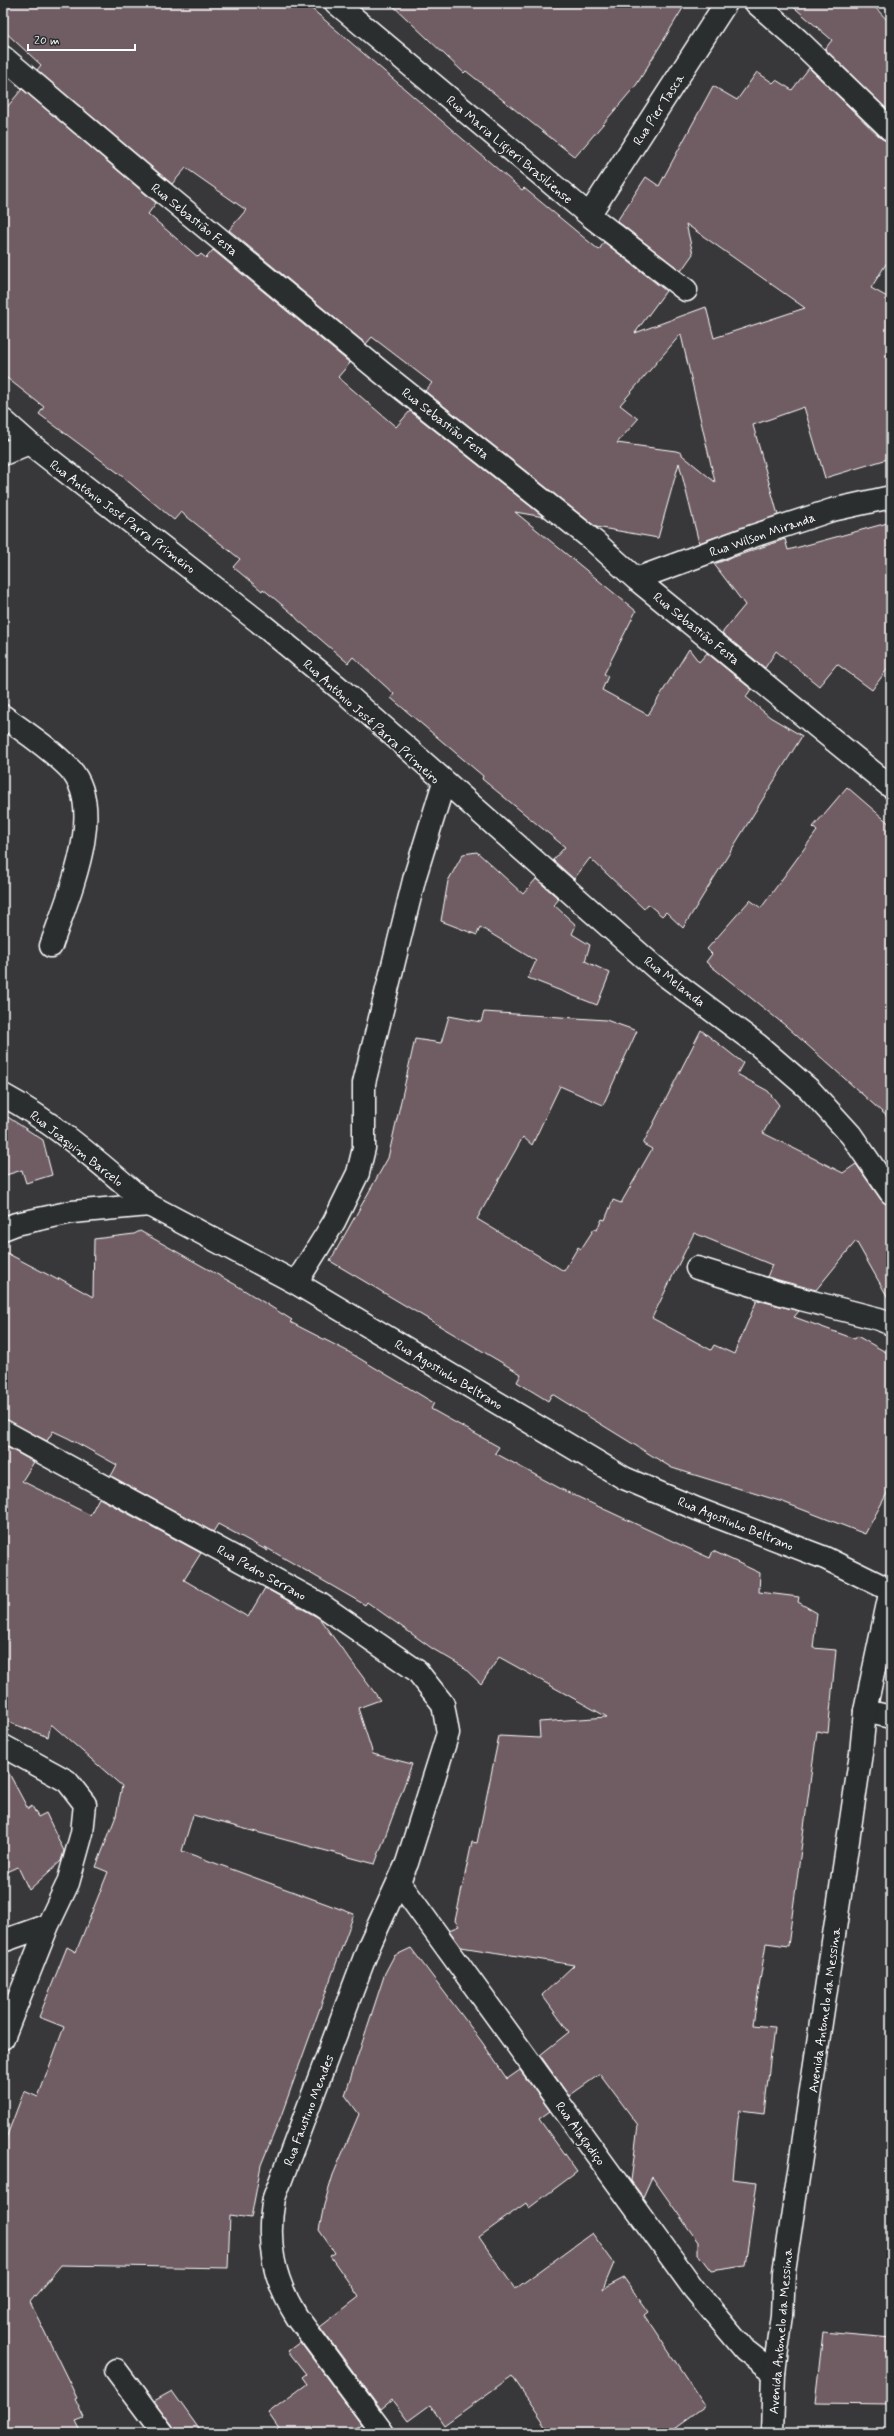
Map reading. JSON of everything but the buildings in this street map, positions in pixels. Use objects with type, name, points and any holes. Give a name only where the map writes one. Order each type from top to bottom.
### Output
[{"type":"street","name":"Rua Maria Ligieri Brasiliense","points":[[336,3],[589,215],[686,290]]},
{"type":"street","name":"Rua Pier Tasca","points":[[589,215],[726,3]]},
{"type":"street","points":[[756,3],[798,40],[891,130]]},
{"type":"street","name":"Rua Sebastião Festa","points":[[3,57],[166,196],[381,372],[594,541],[636,579],[891,787]]},
{"type":"street","name":"Rua Antônio José Parra Primeiro","points":[[3,420],[28,443],[259,622],[344,692],[444,782],[415,876],[364,1083],[364,1148],[358,1173],[334,1222],[296,1283]]},
{"type":"street","points":[[3,454],[28,443]]},
{"type":"street","name":"Rua Wilson Miranda","points":[[636,579],[753,536],[832,510],[891,497]]},
{"type":"street","points":[[3,716],[48,748],[71,770],[83,793],[86,820],[82,850],[51,946]]},
{"type":"street","name":"Rua Melanda","points":[[444,782],[658,970],[758,1045],[810,1090],[851,1135],[891,1193]]},
{"type":"street","name":"Rua Joaquim Barcelo","points":[[3,1095],[22,1106],[78,1146],[149,1205]]},
{"type":"street","points":[[3,1229],[16,1224],[72,1212],[149,1205]]},
{"type":"street","name":"Rua Agostinho Beltrano","points":[[149,1205],[296,1283],[624,1478],[697,1509],[825,1558],[891,1590]]},
{"type":"street","points":[[697,1268],[785,1295],[879,1319],[891,1324]]},
{"type":"street","name":"Rua Pedro Serrano","points":[[3,1431],[320,1604],[417,1671],[443,1704],[448,1733],[438,1771]]},
{"type":"street","name":"Avenida Antonelo da Messina","points":[[772,2433],[774,2373],[793,2207],[808,2121],[861,1753],[865,1711],[891,1590]]},
{"type":"street","points":[[865,1711],[891,1717]]},
{"type":"street","points":[[3,1746],[67,1781],[85,1804],[82,1833],[68,1883],[48,1925],[3,2038]]},
{"type":"street","name":"Rua Faustino Mendes","points":[[382,2433],[297,2317],[285,2298],[275,2273],[270,2248],[270,2221],[274,2198],[369,1946],[399,1882],[438,1771]]},
{"type":"street","name":"Rua Alagadiço","points":[[399,1882],[694,2289],[745,2350],[774,2373]]},
{"type":"street","points":[[3,1942],[48,1925]]},
{"type":"street","points":[[116,2370],[162,2433]]}]
